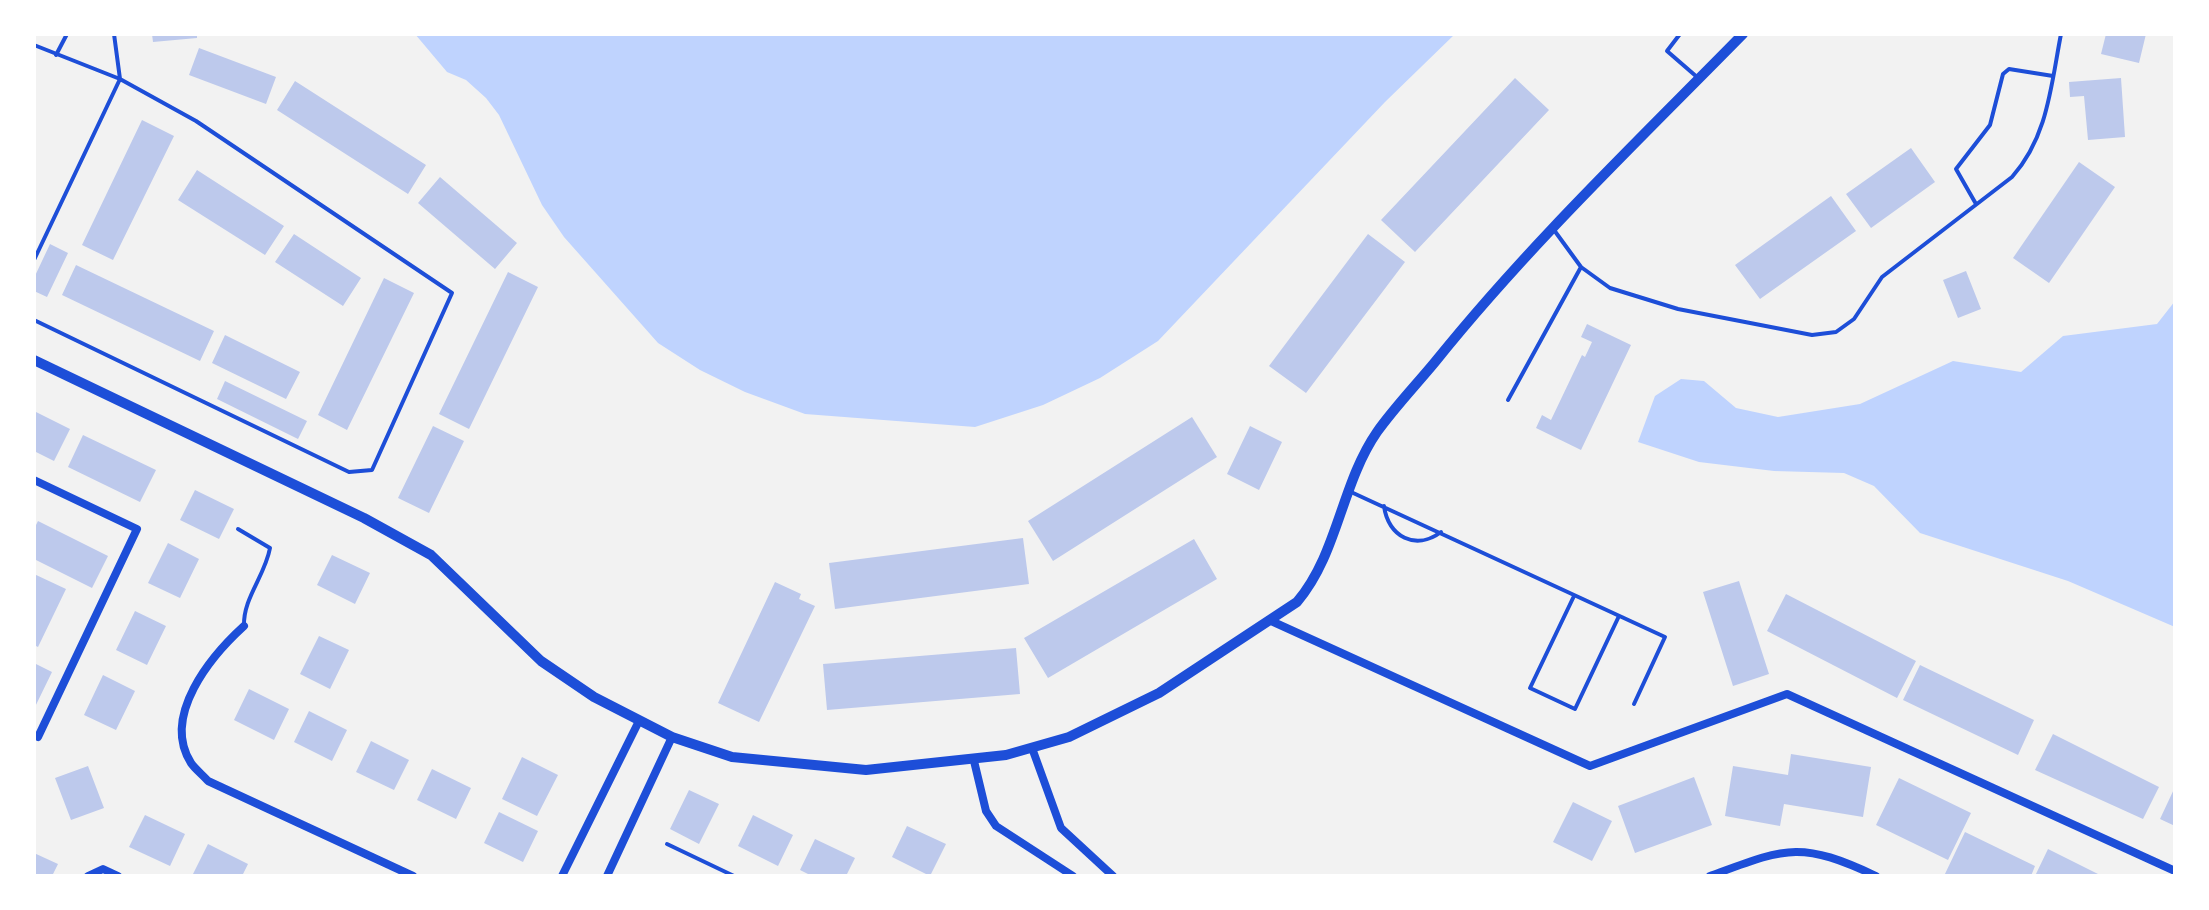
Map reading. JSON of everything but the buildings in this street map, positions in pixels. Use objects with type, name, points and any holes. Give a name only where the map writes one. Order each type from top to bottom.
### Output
[{"type":"street","points":[[34,360],[364,518],[431,555],[541,661],[594,697],[672,737],[732,757],[785,765],[866,770],[974,761],[1069,737],[1159,693],[1297,602],[1314,581],[1349,491],[1377,433],[1463,326],[1552,229],[1743,34]]},
{"type":"street","points":[[34,480],[137,529],[38,737],[34,735]]},
{"type":"street","points":[[1269,620],[1590,766],[1787,694],[2175,871]]},
{"type":"street","points":[[244,626],[217,651],[183,713],[182,739],[190,763],[208,781],[413,876]]},
{"type":"street","points":[[562,876],[639,721]]},
{"type":"street","points":[[607,876],[672,737]]},
{"type":"street","points":[[1032,748],[1061,828],[1113,876]]},
{"type":"street","points":[[974,761],[986,811],[996,826],[1073,876]]},
{"type":"street","points":[[1710,876],[1723,874],[1773,853],[1806,850],[1843,861],[1876,876]]},
{"type":"street","points":[[2154,876],[2160,864]]},
{"type":"street","points":[[88,876],[103,869],[118,876]]},
{"type":"lane","points":[[56,55],[67,34]]},
{"type":"lane","points":[[34,260],[120,79],[114,34]]},
{"type":"lane","points":[[1680,34],[1667,51],[1699,79]]},
{"type":"lane","points":[[1552,229],[1581,267],[1610,288],[1678,309],[1812,335],[1836,332],[1854,319],[1882,277],[2012,177],[2028,160],[2042,130],[2061,34]]},
{"type":"lane","points":[[34,45],[120,79],[196,121],[452,293],[372,470],[349,472],[34,320]]},
{"type":"lane","points":[[1976,204],[1956,169],[1990,125],[2003,74],[2009,69],[2053,76]]},
{"type":"lane","points":[[1508,400],[1581,267]]},
{"type":"lane","points":[[1349,491],[1665,637],[1634,704]]},
{"type":"lane","points":[[1384,506],[1386,521],[1397,535],[1416,543],[1428,542],[1441,532]]},
{"type":"lane","points":[[238,529],[270,548],[267,564],[243,613],[244,626]]},
{"type":"lane","points":[[1574,595],[1530,688],[1575,709],[1619,616]]},
{"type":"lane","points":[[667,844],[734,876]]},
{"type":"water","points":[[415,34],[1455,34],[1385,102],[1158,341],[1100,378],[1043,405],[975,427],[805,414],[745,392],[700,370],[658,343],[564,237],[542,205],[499,115],[486,98],[466,80],[447,72]]},
{"type":"water","points":[[2175,301],[2175,627],[2068,581],[1920,533],[1874,486],[1844,473],[1774,471],[1699,462],[1638,442],[1655,396],[1681,379],[1704,381],[1736,408],[1778,417],[1860,404],[1953,361],[2021,372],[2063,336],[2157,324]]}]
